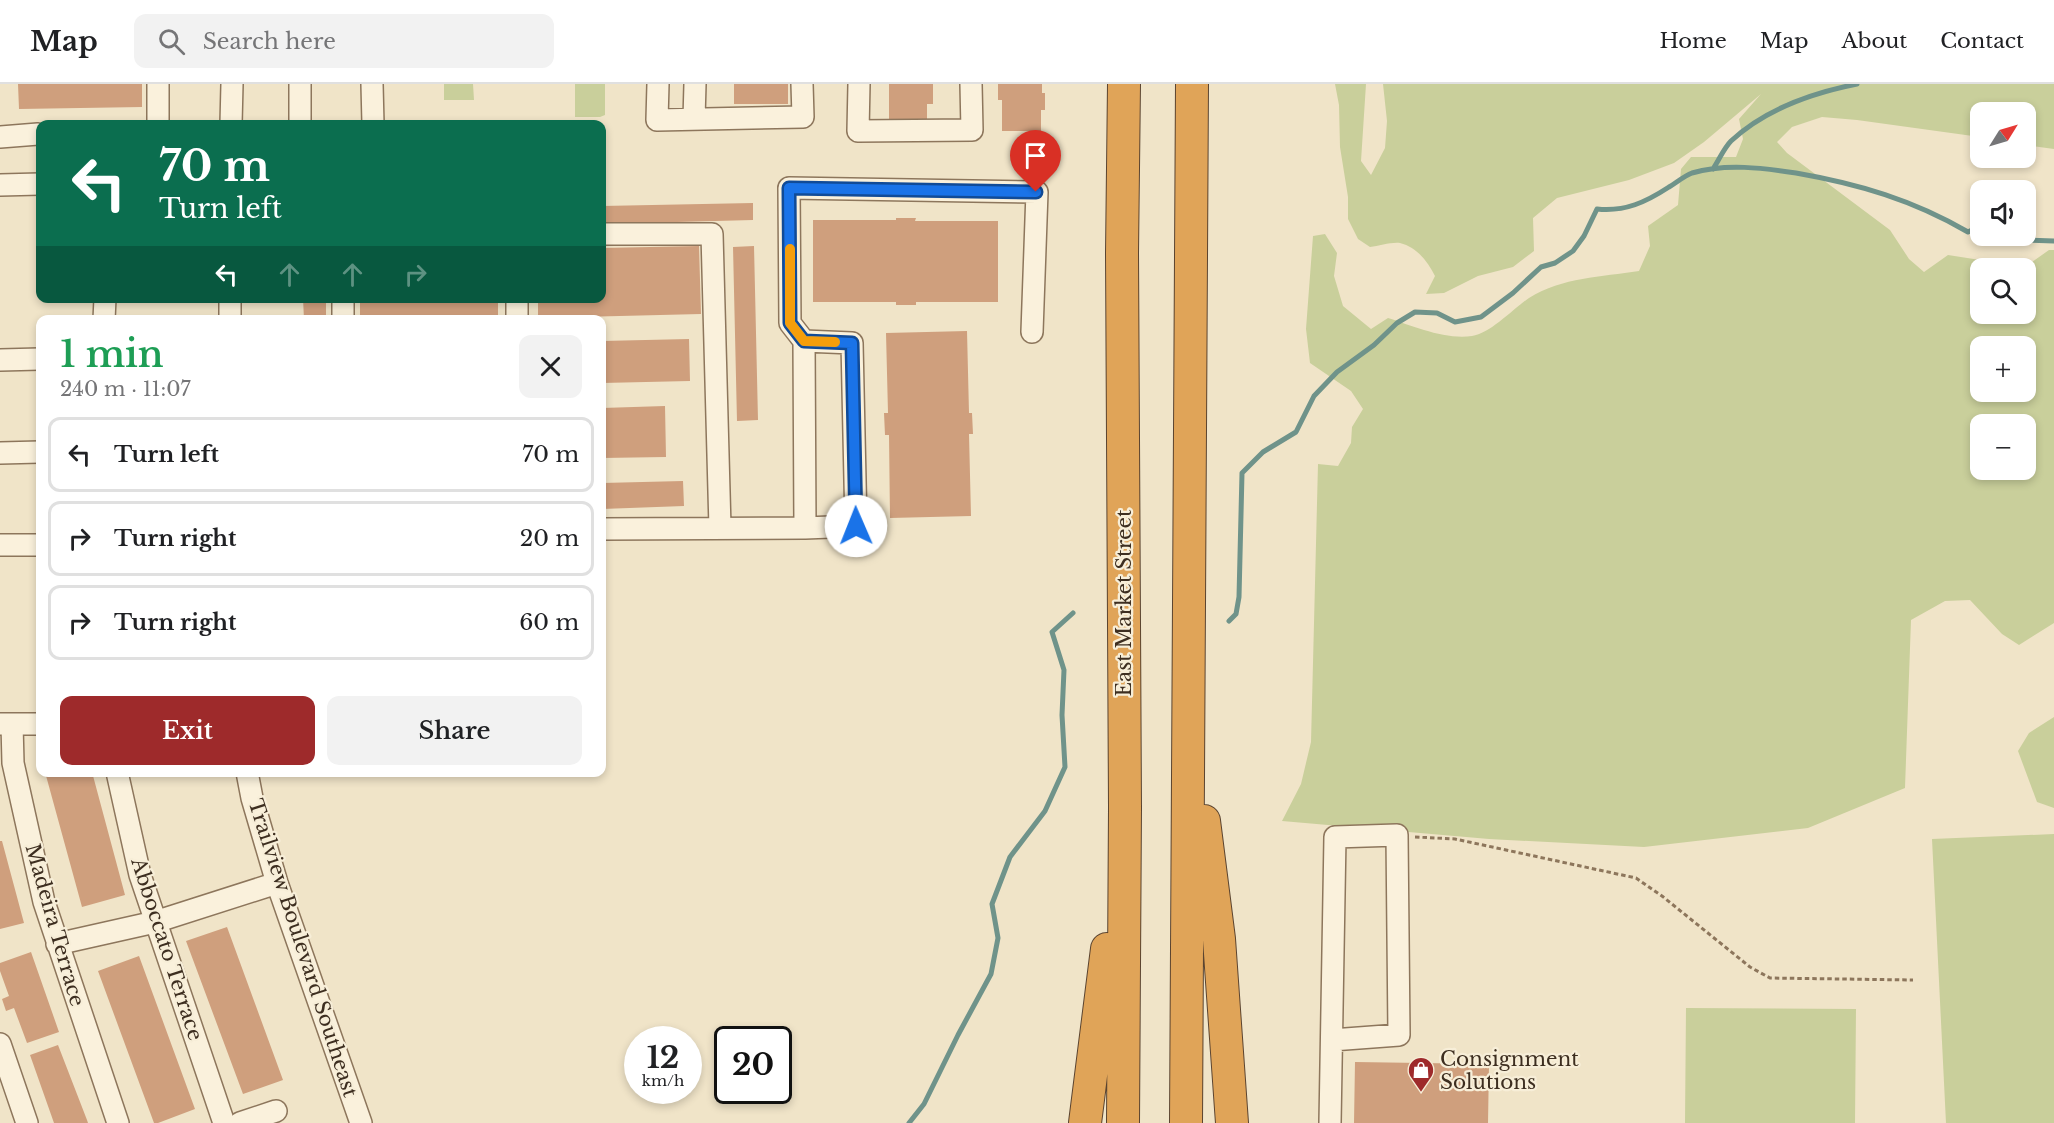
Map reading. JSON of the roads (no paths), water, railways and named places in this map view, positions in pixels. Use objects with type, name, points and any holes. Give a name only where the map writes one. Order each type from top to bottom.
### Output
[{"type":"highway","name":"East Market Street","points":[[1123,1123],[1125,808],[1122,276],[1124,84]]},
{"type":"highway","points":[[1186,1123],[1192,84]]},
{"type":"highway","points":[[1188,695],[1219,939],[1232,1123]]},
{"type":"highway","points":[[1085,1123],[1125,808]]},
{"type":"street","points":[[158,84],[158,120]]},
{"type":"street","points":[[231,120],[232,84]]},
{"type":"street","points":[[300,84],[300,120]]},
{"type":"street","points":[[372,84],[373,120]]},
{"type":"street","points":[[658,84],[657,120],[803,117],[802,84]]},
{"type":"street","points":[[694,84],[694,119]]},
{"type":"street","points":[[859,84],[858,131],[972,130],[971,84]]},
{"type":"street","points":[[0,137],[36,134]]},
{"type":"street","points":[[0,185],[36,184]]},
{"type":"street","points":[[805,528],[804,341],[790,323],[789,188],[1036,192],[1032,332]]},
{"type":"street","points":[[606,234],[712,234],[720,528]]},
{"type":"street","points":[[606,529],[856,526],[852,343],[804,341]]},
{"type":"street","points":[[0,360],[36,359]]},
{"type":"street","points":[[0,453],[36,452]]},
{"type":"street","points":[[0,545],[36,545]]},
{"type":"street","points":[[6,724],[36,724]]},
{"type":"street","name":"Madeira Terrace","points":[[6,724],[44,902],[118,1123]]},
{"type":"street","name":"Abboccato Terrace","points":[[118,777],[140,875],[224,1123]]},
{"type":"street","name":"Trailview Boulevard Southeast","points":[[248,777],[277,883],[361,1123]]},
{"type":"street","points":[[1330,1123],[1335,837],[1397,836],[1399,1035],[1332,1040]]},
{"type":"street","points":[[57,944],[155,922],[277,883]]},
{"type":"street","points":[[0,1044],[27,1123]]},
{"type":"street","points":[[240,1123],[276,1111]]},
{"type":"waterway","points":[[1713,169],[1731,141],[1774,111],[1823,92],[1857,84]]},
{"type":"waterway","points":[[1229,621],[1236,614],[1239,597],[1242,473],[1263,452],[1296,432],[1314,396],[1337,372],[1374,345],[1397,323],[1415,312],[1437,313],[1455,322],[1481,317],[1513,293],[1541,267],[1555,263],[1573,251],[1584,236],[1597,209],[1617,209],[1635,205],[1692,173],[1718,168],[1744,167],[1796,173],[1864,188],[1906,202],[1970,231]]},
{"type":"waterway","points":[[2036,240],[2054,241]]},
{"type":"waterway","points":[[909,1123],[924,1104],[991,974],[998,938],[992,904],[1010,857],[1045,811],[1065,767],[1062,715],[1064,670],[1052,632],[1073,613]]},
{"type":"place","name":"Consignment Solutions","points":[[1421,1093]]}]
